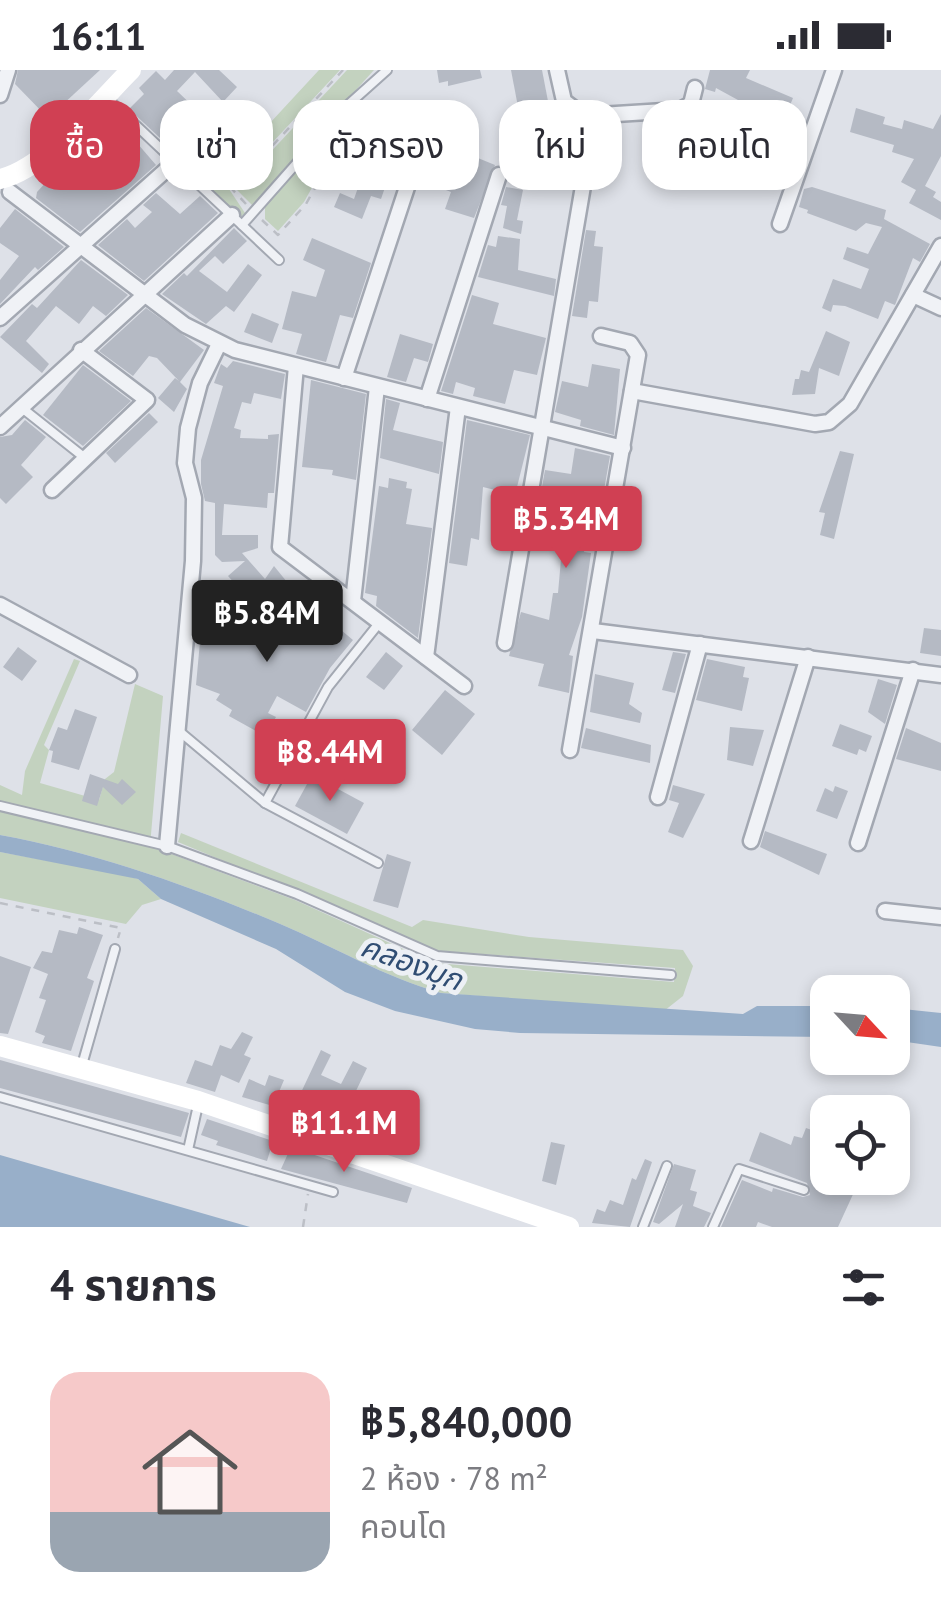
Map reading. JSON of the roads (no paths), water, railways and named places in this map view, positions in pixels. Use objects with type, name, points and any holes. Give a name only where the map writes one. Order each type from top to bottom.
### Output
[{"type":"street","points":[[0,95],[8,70]]},
{"type":"street","points":[[131,70],[3,191],[184,325],[219,344],[623,448]]},
{"type":"street","points":[[558,70],[566,100]]},
{"type":"street","points":[[780,224],[834,70]]},
{"type":"street","points":[[622,114],[686,109],[695,88]]},
{"type":"street","points":[[427,400],[499,175]]},
{"type":"street","points":[[0,318],[160,176]]},
{"type":"street","points":[[344,378],[406,190]]},
{"type":"street","points":[[506,643],[582,190]]},
{"type":"street","points":[[0,427],[144,294],[237,220]]},
{"type":"street","points":[[632,392],[815,424],[829,422],[850,404],[941,246]]},
{"type":"street","points":[[913,295],[941,308]]},
{"type":"street","points":[[570,750],[593,631],[637,350],[630,342],[601,336]]},
{"type":"street","points":[[167,846],[193,560],[194,498],[185,463],[188,428],[200,383],[219,344]]},
{"type":"street","points":[[52,490],[147,400],[81,350]]},
{"type":"street","points":[[296,366],[280,547],[464,686]]},
{"type":"street","points":[[353,601],[376,387]]},
{"type":"street","points":[[426,657],[458,408]]},
{"type":"street","points":[[0,605],[129,675]]},
{"type":"street","points":[[593,631],[941,676]]},
{"type":"street","points":[[658,797],[700,644]]},
{"type":"street","points":[[751,842],[808,657]]},
{"type":"street","points":[[858,843],[913,670]]},
{"type":"street","points":[[885,911],[941,917]]},
{"type":"street","points":[[0,1046],[198,1101],[568,1227]]},
{"type":"lane","points":[[237,220],[387,70]]},
{"type":"lane","points":[[104,96],[160,147]]},
{"type":"lane","points":[[205,190],[279,260]]},
{"type":"lane","points":[[21,407],[85,458]]},
{"type":"lane","points":[[265,804],[328,686],[380,622]]},
{"type":"lane","points":[[179,731],[191,736],[265,804],[378,863]]},
{"type":"lane","points":[[0,806],[167,846],[297,894],[437,956],[671,975]]},
{"type":"lane","points":[[81,1068],[115,949]]},
{"type":"lane","points":[[0,1097],[333,1192]]},
{"type":"lane","points":[[188,1150],[198,1101]]},
{"type":"lane","points":[[643,1227],[667,1166]]},
{"type":"lane","points":[[713,1227],[739,1169],[804,1190]]},
{"type":"water","points":[[0,835],[71,851],[176,883],[278,923],[399,979],[441,993],[743,1014],[757,1006],[810,1006],[810,1037],[520,1033],[475,1029],[395,1011],[345,992],[276,949],[161,899],[138,879],[0,852]]},
{"type":"water","points":[[910,1010],[941,1013],[941,1047],[910,1042]]},
{"type":"water","points":[[0,1155],[250,1227],[0,1227]]},
{"type":"water label","name":"คลองมุก","points":[[412,962]]}]
